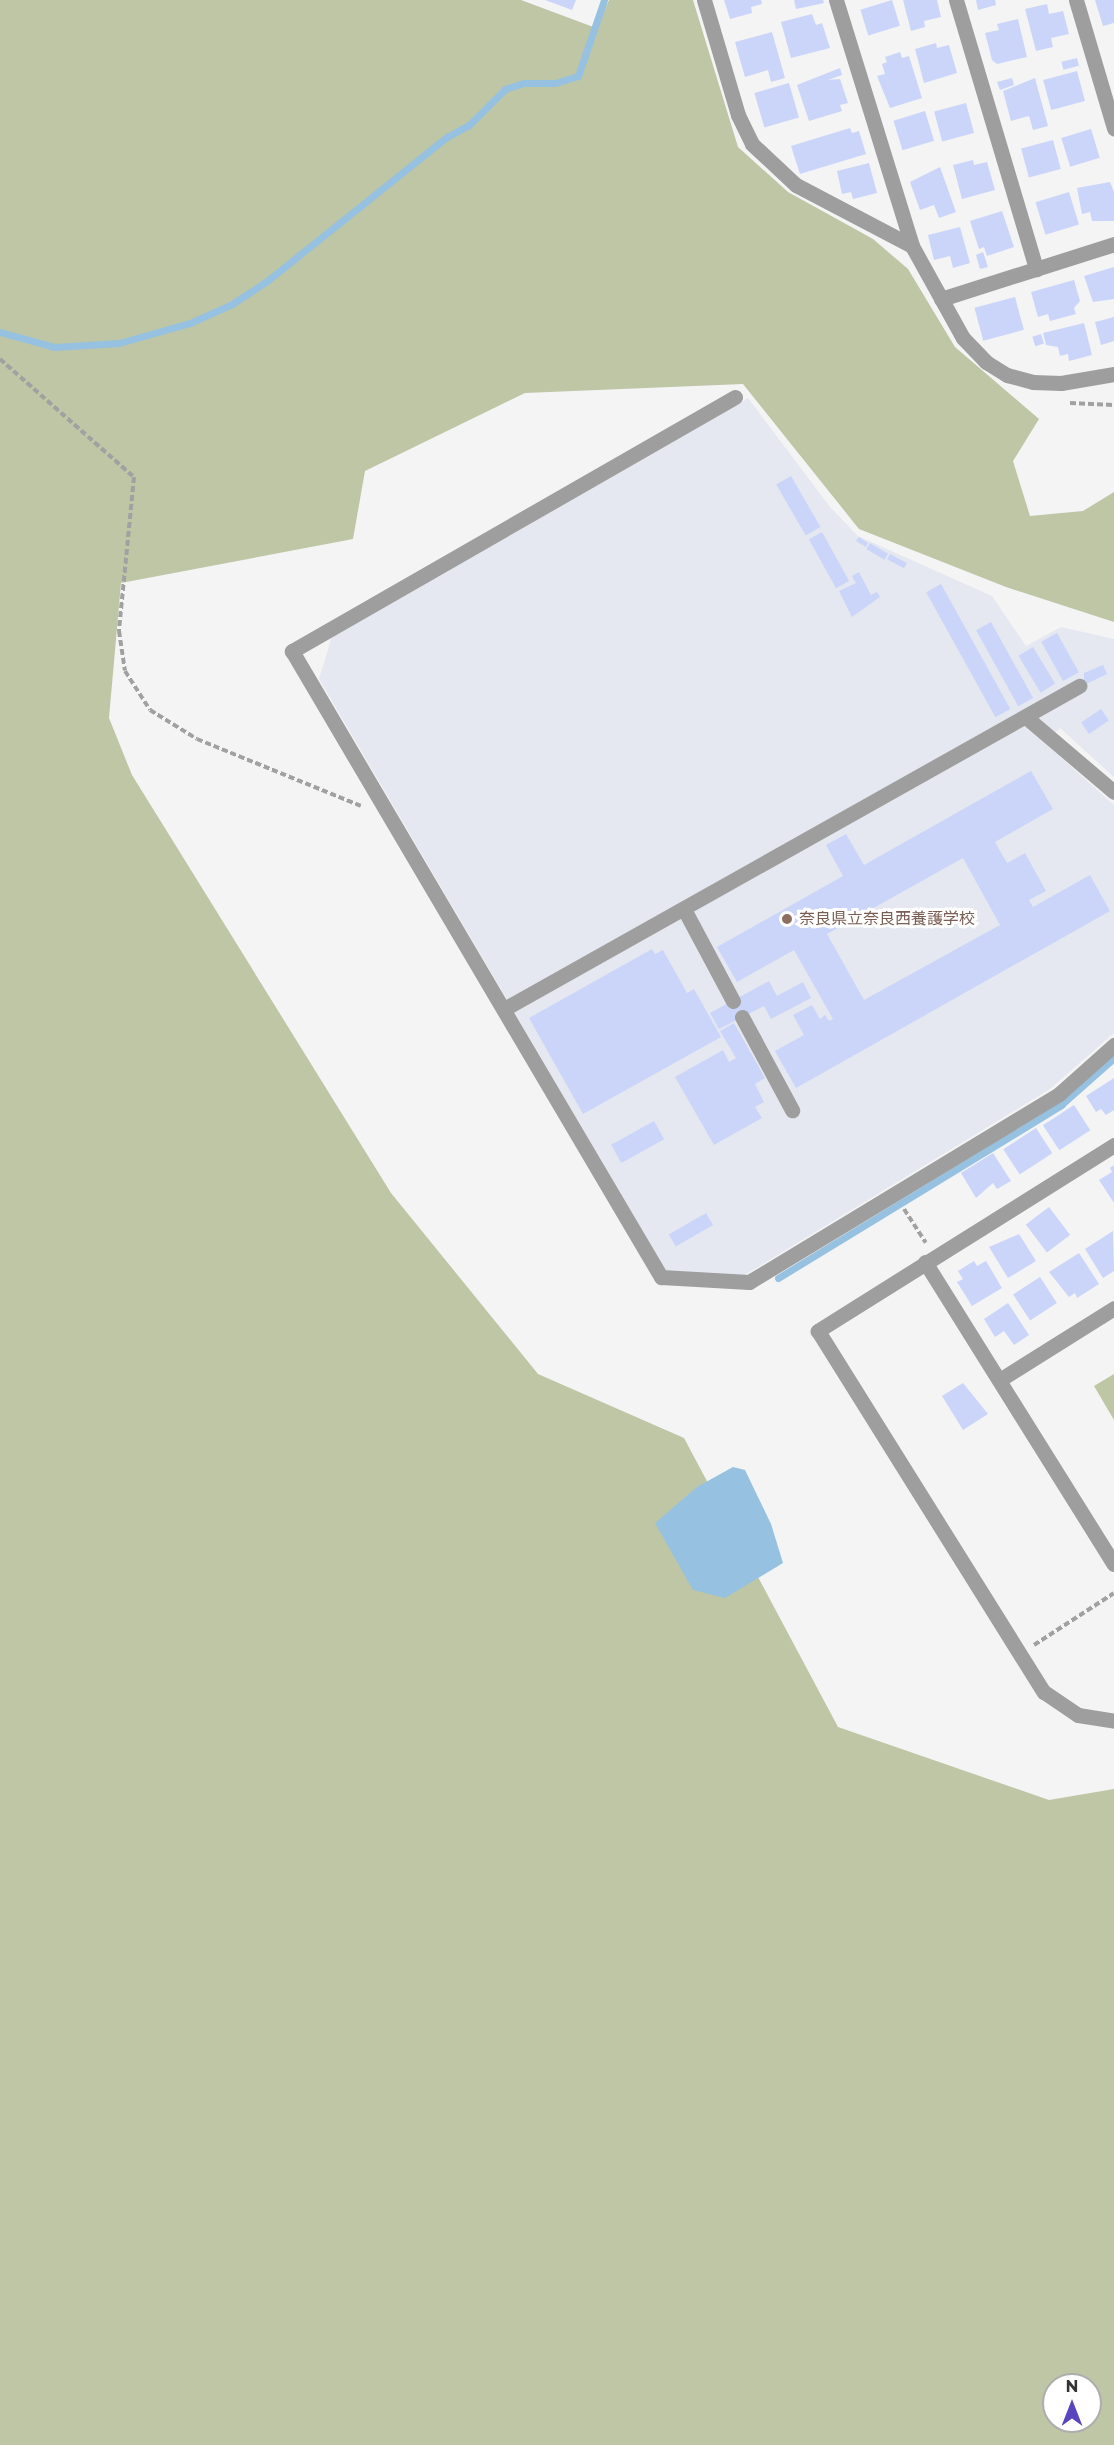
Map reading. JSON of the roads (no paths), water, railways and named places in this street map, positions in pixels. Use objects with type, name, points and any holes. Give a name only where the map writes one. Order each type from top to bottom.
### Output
[{"type":"street","points":[[704,0],[738,115],[752,144],[796,185],[912,246]]},
{"type":"street","points":[[836,0],[912,246],[963,338],[986,362],[1007,375],[1033,382],[1061,383],[1114,374]]},
{"type":"street","points":[[956,0],[1036,269]]},
{"type":"street","points":[[1076,0],[1114,128]]},
{"type":"street","points":[[941,299],[1114,244]]},
{"type":"street","points":[[735,396],[292,651],[661,1277],[749,1282],[1059,1094],[1114,1046]]},
{"type":"street","points":[[504,1009],[685,911],[1027,718],[1079,686]]},
{"type":"street","points":[[1027,718],[1114,792]]},
{"type":"street","points":[[685,911],[733,1001]]},
{"type":"street","points":[[742,1017],[792,1110]]},
{"type":"street","points":[[1114,1145],[818,1331],[1044,1692],[1078,1715],[1114,1721]]},
{"type":"street","points":[[930,1259],[1114,1564]]},
{"type":"street","points":[[1001,1379],[1114,1308]]},
{"type":"water","points":[[733,1467],[745,1470],[771,1524],[783,1563],[725,1598],[693,1590],[655,1523],[697,1487]]},
{"type":"waterway","points":[[0,332],[54,347],[119,343],[190,323],[232,304],[267,281],[447,137],[469,125],[505,89],[523,83],[555,83],[578,76],[604,0]]},
{"type":"waterway","points":[[778,1278],[1061,1105],[1114,1058]]},
{"type":"place","name":"奈良県立奈良西養護学校","points":[[787,919]]}]
